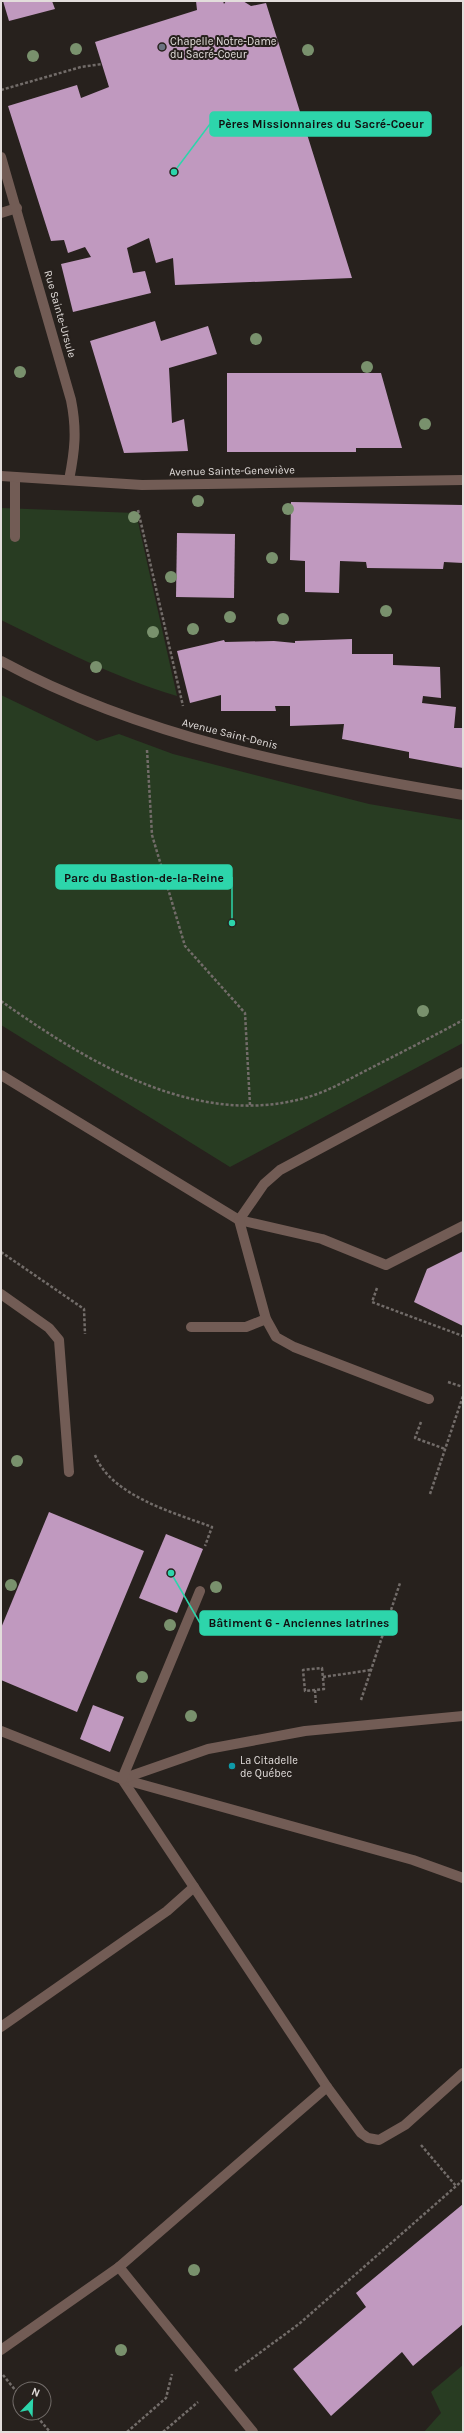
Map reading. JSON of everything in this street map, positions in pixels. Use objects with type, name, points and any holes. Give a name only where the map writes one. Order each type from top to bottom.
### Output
[{"type":"street","name":"Rue Sainte-Ursule","points":[[1,157],[72,402],[76,426],[76,446],[69,480]]},
{"type":"street","points":[[1,213],[17,208]]},
{"type":"street","name":"Avenue Sainte-Geneviève","points":[[1,476],[142,485],[463,480]]},
{"type":"street","points":[[15,477],[15,537]]},
{"type":"street","name":"Avenue Saint-Denis","points":[[1,661],[96,706],[195,739],[360,778],[463,795]]},
{"type":"street","points":[[239,1220],[264,1184],[280,1170],[463,1072]]},
{"type":"street","points":[[1,1075],[239,1220],[322,1239],[386,1265],[463,1226]]},
{"type":"street","points":[[239,1220],[266,1319],[276,1337],[294,1348],[430,1399]]},
{"type":"street","points":[[1,1294],[49,1328],[59,1340],[69,1472]]},
{"type":"street","points":[[190,1327],[246,1327],[266,1319]]},
{"type":"street","points":[[122,1779],[200,1591]]},
{"type":"street","points":[[122,1779],[208,1749],[305,1730],[463,1716]]},
{"type":"street","points":[[1,1731],[122,1779],[413,1860],[463,1878]]},
{"type":"street","points":[[122,1779],[327,2087],[361,2134],[368,2138],[379,2140],[404,2125],[463,2073]]},
{"type":"street","points":[[1,2027],[167,1911],[194,1887]]},
{"type":"street","points":[[1,2350],[119,2267],[327,2087]]},
{"type":"street","points":[[119,2267],[253,2432]]},
{"type":"path","points":[[1,90],[81,67],[102,64]]},
{"type":"path","points":[[136,503],[183,706]]},
{"type":"path","points":[[147,750],[152,835],[185,946],[244,1012],[250,1105]]},
{"type":"path","points":[[1,1001],[52,1037],[142,1083],[212,1103],[250,1105],[279,1104],[309,1097],[348,1080],[463,1020]]},
{"type":"path","points":[[1,1252],[84,1309],[85,1339]]},
{"type":"path","points":[[386,1265],[372,1302],[463,1336]]},
{"type":"path","points":[[430,1494],[463,1396]]},
{"type":"path","points":[[93,1452],[109,1475],[126,1490],[147,1502],[212,1527],[205,1546]]},
{"type":"path","points":[[352,1727],[400,1583]]},
{"type":"path","points":[[322,1668],[323,1677],[324,1689],[305,1691],[302,1670],[322,1668]]},
{"type":"path","points":[[323,1677],[371,1670]]},
{"type":"path","points":[[404,2125],[456,2186]]},
{"type":"path","points":[[163,2432],[216,2385],[299,2324],[463,2180]]},
{"type":"path","points":[[127,2432],[166,2398],[181,2343]]},
{"type":"path","points":[[1,2373],[12,2386]]},
{"type":"path","points":[[41,2421],[50,2432]]},
{"type":"green space","points":[[1,508],[136,513],[177,696],[154,689],[66,652],[1,620]]},
{"type":"green space","points":[[1,695],[97,741],[119,734],[173,754],[369,804],[463,820],[463,1043],[230,1167],[1,1025]]},
{"type":"green space","points":[[463,2365],[463,2432],[424,2432],[441,2413],[431,2392]]},
{"type":"building","points":[[3,1],[52,1],[55,9],[9,21]]},
{"type":"building","points":[[196,1],[223,1],[224,4],[226,1],[243,1],[251,6],[266,3],[352,278],[175,285],[173,258],[156,263],[149,238],[127,248],[133,273],[145,271],[151,293],[73,312],[61,264],[91,257],[85,247],[68,253],[64,240],[51,241],[8,106],[77,85],[81,98],[109,87],[95,42],[197,10]]},
{"type":"building","points":[[155,321],[161,341],[208,326],[217,354],[169,368],[172,423],[184,419],[188,451],[124,453],[90,341]]},
{"type":"building","points":[[227,373],[381,373],[402,448],[356,448],[356,452],[227,452]]},
{"type":"building","points":[[291,502],[463,505],[463,563],[444,562],[443,569],[367,568],[366,562],[340,561],[339,593],[305,592],[305,561],[290,560]]},
{"type":"building","points":[[177,533],[235,534],[234,598],[176,597]]},
{"type":"building","points":[[352,639],[352,654],[393,654],[393,665],[440,667],[441,698],[423,696],[422,703],[456,707],[454,728],[463,728],[463,768],[409,758],[409,752],[342,739],[344,724],[290,726],[290,706],[275,706],[276,711],[221,711],[221,695],[190,703],[177,651],[224,640],[225,642],[274,641],[295,643],[295,641]]},
{"type":"building","points":[[463,1251],[463,1326],[414,1302],[427,1269]]},
{"type":"building","points":[[49,1512],[144,1551],[77,1712],[1,1680],[1,1628]]},
{"type":"building","points":[[166,1534],[203,1549],[177,1613],[139,1598]]},
{"type":"building","points":[[93,1705],[124,1717],[110,1752],[80,1739]]},
{"type":"building","points":[[463,2204],[463,2324],[413,2366],[402,2352],[331,2416],[293,2369],[366,2307],[356,2293]]},
{"type":"place","name":"Chapelle Notre-Dame du Sacré-Coeur","points":[[162,47]]},
{"type":"place","name":"Pères Missionnaires du Sacré-Coeur","points":[[174,172]]},
{"type":"place","name":"Parc du Bastion-de-la-Reine","points":[[232,923]]},
{"type":"place","name":"Bâtiment 6 - Anciennes latrines","points":[[171,1573]]},
{"type":"place","name":"La Citadelle de Québec","points":[[232,1766]]}]
